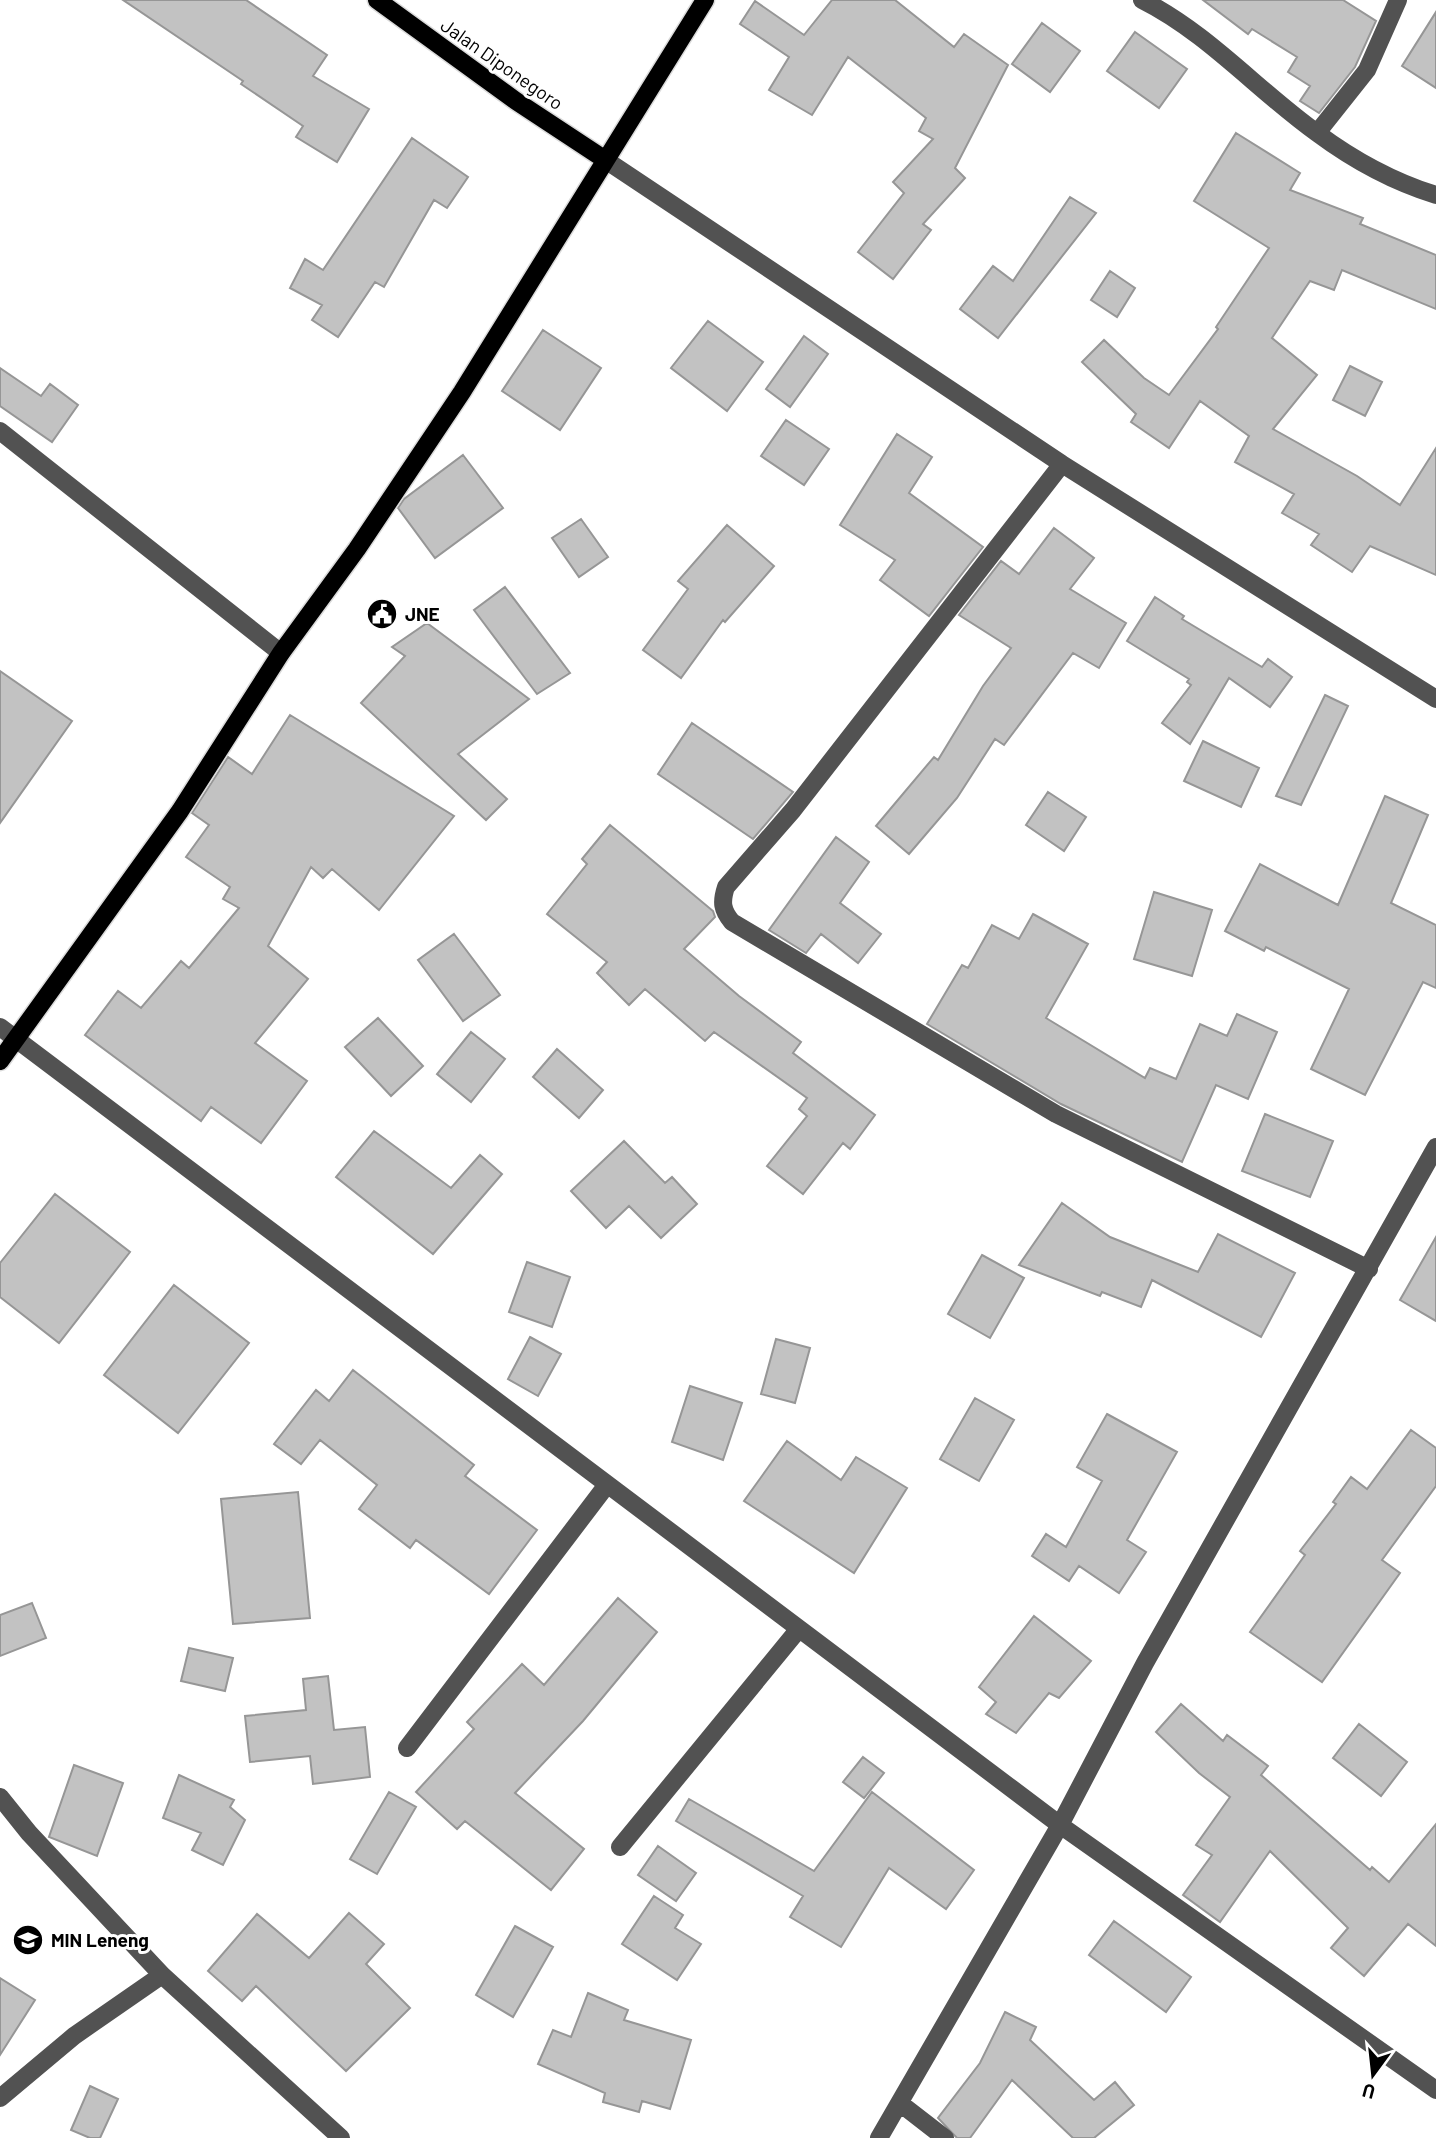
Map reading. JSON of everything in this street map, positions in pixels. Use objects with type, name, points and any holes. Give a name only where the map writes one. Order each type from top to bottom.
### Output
[{"type":"main road","name":"Jalan Diponegoro","points":[[377,0],[516,101],[604,159]]},
{"type":"main road","points":[[0,1060],[180,811],[281,653],[357,549],[462,392],[705,0]]},
{"type":"street","points":[[1142,0],[1224,56],[1317,133],[1395,179],[1436,195]]},
{"type":"street","points":[[1317,133],[1367,70],[1398,0]]},
{"type":"street","points":[[604,159],[1062,464],[1436,699]]},
{"type":"street","points":[[0,431],[281,653]]},
{"type":"street","points":[[1062,464],[801,799],[726,887],[722,901],[725,913],[732,922],[1056,1114],[1369,1269]]},
{"type":"street","points":[[0,1027],[606,1486],[1060,1825],[1436,2090]]},
{"type":"street","points":[[879,2138],[1060,1825],[1145,1663],[1436,1147]]},
{"type":"street","points":[[407,1748],[606,1486]]},
{"type":"street","points":[[620,1847],[798,1630]]},
{"type":"street","points":[[0,1797],[29,1833],[162,1975],[341,2138]]},
{"type":"street","points":[[0,2098],[74,2036],[162,1975]]},
{"type":"street","points":[[901,2104],[945,2138]]},
{"type":"building","points":[[123,0],[246,0],[327,55],[313,76],[369,109],[337,162],[296,137],[303,126],[241,84],[243,81]]},
{"type":"building","points":[[832,0],[895,0],[954,47],[964,34],[1008,65],[955,168],[965,178],[923,224],[931,230],[893,279],[858,252],[904,193],[893,182],[933,139],[919,131],[926,118],[848,57],[812,115],[769,90],[789,57],[740,24],[755,1],[804,35]]},
{"type":"building","points":[[1203,0],[1343,0],[1376,21],[1355,67],[1319,113],[1300,101],[1310,86],[1288,72],[1297,57],[1252,29],[1248,34]]},
{"type":"building","points":[[1436,12],[1436,88],[1402,66]]},
{"type":"building","points":[[1042,23],[1080,51],[1050,92],[1012,64]]},
{"type":"building","points":[[1135,32],[1187,69],[1159,108],[1107,71]]},
{"type":"building","points":[[1236,133],[1300,173],[1290,190],[1363,218],[1360,224],[1436,255],[1436,309],[1342,270],[1334,290],[1310,281],[1272,338],[1317,375],[1273,429],[1357,476],[1400,505],[1436,448],[1436,575],[1370,546],[1352,572],[1311,545],[1319,534],[1282,513],[1294,494],[1235,462],[1249,436],[1200,401],[1169,448],[1131,422],[1136,414],[1082,362],[1104,340],[1144,378],[1169,395],[1218,329],[1216,327],[1269,248],[1194,201]]},
{"type":"building","points":[[412,138],[468,177],[447,208],[434,200],[384,287],[375,282],[338,337],[312,320],[322,305],[290,288],[305,259],[323,270]]},
{"type":"building","points":[[1070,197],[1096,213],[998,338],[960,309],[993,266],[1013,281]]},
{"type":"building","points":[[1110,271],[1135,288],[1117,317],[1091,300]]},
{"type":"building","points":[[708,321],[763,362],[727,411],[671,368]]},
{"type":"building","points":[[543,330],[601,368],[560,430],[502,391]]},
{"type":"building","points":[[804,336],[828,354],[790,407],[766,389]]},
{"type":"building","points":[[1350,366],[1382,382],[1365,416],[1333,400]]},
{"type":"building","points":[[0,368],[41,396],[50,384],[78,405],[52,442],[0,406]]},
{"type":"building","points":[[786,420],[829,449],[804,485],[761,456]]},
{"type":"building","points":[[897,434],[932,457],[909,493],[983,547],[929,616],[880,580],[895,560],[840,525]]},
{"type":"building","points":[[463,455],[503,508],[435,558],[398,508],[404,499]]},
{"type":"building","points":[[581,519],[608,557],[579,577],[552,538]]},
{"type":"building","points":[[727,525],[774,566],[725,622],[723,620],[681,678],[643,650],[688,589],[678,581]]},
{"type":"building","points":[[1054,528],[1094,558],[1070,589],[1126,623],[1099,668],[1073,653],[1004,745],[995,739],[957,798],[909,854],[876,826],[934,757],[938,760],[983,686],[1011,648],[959,615],[1001,561],[1019,574]]},
{"type":"building","points":[[505,587],[570,673],[537,694],[474,610]]},
{"type":"building","points":[[1155,597],[1184,616],[1182,619],[1262,667],[1268,659],[1292,677],[1270,707],[1229,678],[1190,744],[1162,723],[1191,685],[1187,682],[1189,679],[1127,641]]},
{"type":"building","points":[[427,623],[529,699],[458,754],[507,799],[486,820],[361,703],[405,656],[392,647]]},
{"type":"building","points":[[0,671],[72,721],[0,823]]},
{"type":"building","points":[[1325,695],[1348,706],[1301,805],[1276,796]]},
{"type":"building","points":[[290,715],[454,816],[379,910],[332,869],[323,878],[311,867],[268,946],[308,979],[255,1043],[307,1081],[261,1143],[211,1107],[201,1121],[85,1035],[118,991],[141,1008],[181,961],[189,968],[239,908],[223,899],[230,887],[186,857],[209,825],[192,813],[228,757],[252,774]]},
{"type":"building","points":[[692,723],[793,792],[753,839],[658,774]]},
{"type":"building","points":[[1203,741],[1259,768],[1241,807],[1184,781]]},
{"type":"building","points":[[1048,792],[1086,817],[1064,851],[1026,825]]},
{"type":"building","points":[[1385,796],[1428,815],[1391,903],[1436,925],[1436,988],[1423,982],[1365,1095],[1311,1069],[1349,989],[1266,947],[1264,951],[1225,931],[1260,864],[1338,905]]},
{"type":"building","points":[[610,825],[713,911],[715,917],[684,949],[739,996],[801,1042],[793,1053],[875,1115],[850,1149],[843,1143],[803,1194],[767,1166],[807,1116],[799,1109],[807,1098],[714,1032],[705,1041],[645,989],[629,1005],[597,973],[607,962],[547,914],[587,864],[582,859]]},
{"type":"building","points":[[836,837],[869,862],[840,903],[881,934],[858,963],[821,934],[806,953],[769,930]]},
{"type":"building","points":[[1154,892],[1212,910],[1192,976],[1134,959]]},
{"type":"building","points":[[1033,914],[1088,944],[1046,1018],[1145,1078],[1150,1068],[1176,1079],[1200,1024],[1227,1036],[1237,1014],[1277,1032],[1248,1099],[1216,1085],[1182,1162],[1061,1104],[927,1024],[962,965],[968,968],[992,925],[1019,939]]},
{"type":"building","points":[[454,934],[500,995],[463,1021],[418,960]]},
{"type":"building","points":[[378,1018],[423,1066],[391,1096],[345,1047]]},
{"type":"building","points":[[471,1032],[505,1059],[471,1102],[437,1074]]},
{"type":"building","points":[[557,1049],[603,1090],[579,1118],[533,1077]]},
{"type":"building","points":[[1265,1114],[1333,1141],[1310,1197],[1242,1171]]},
{"type":"building","points":[[374,1131],[451,1188],[480,1155],[502,1174],[433,1254],[336,1177]]},
{"type":"building","points":[[624,1141],[665,1183],[672,1177],[697,1204],[661,1238],[629,1206],[606,1228],[571,1191]]},
{"type":"building","points":[[55,1194],[130,1252],[59,1343],[0,1297],[0,1263]]},
{"type":"building","points":[[1062,1203],[1110,1237],[1198,1272],[1218,1234],[1295,1273],[1261,1337],[1152,1280],[1141,1307],[1102,1292],[1100,1296],[1019,1265]]},
{"type":"building","points":[[1436,1237],[1436,1321],[1400,1300]]},
{"type":"building","points":[[982,1255],[1024,1278],[990,1338],[948,1314]]},
{"type":"building","points":[[527,1262],[570,1277],[552,1327],[509,1312]]},
{"type":"building","points":[[174,1285],[249,1343],[178,1433],[104,1375]]},
{"type":"building","points":[[530,1337],[561,1354],[538,1396],[508,1379]]},
{"type":"building","points":[[776,1339],[810,1348],[795,1403],[761,1394]]},
{"type":"building","points":[[353,1370],[474,1465],[465,1476],[537,1530],[489,1594],[416,1540],[410,1548],[359,1509],[377,1485],[320,1440],[301,1464],[274,1444],[316,1390],[329,1401]]},
{"type":"building","points":[[690,1386],[742,1403],[723,1460],[672,1442]]},
{"type":"building","points":[[975,1398],[1014,1420],[979,1481],[940,1459]]},
{"type":"building","points":[[1107,1414],[1177,1452],[1127,1540],[1146,1552],[1119,1593],[1079,1566],[1069,1581],[1032,1556],[1046,1534],[1066,1547],[1102,1481],[1077,1467]]},
{"type":"building","points":[[1411,1430],[1436,1448],[1436,1486],[1382,1560],[1400,1573],[1322,1682],[1250,1632],[1305,1555],[1300,1551],[1336,1504],[1333,1502],[1351,1477],[1367,1489]]},
{"type":"building","points":[[787,1441],[841,1480],[856,1457],[907,1488],[854,1573],[744,1501]]},
{"type":"building","points":[[298,1492],[310,1618],[233,1624],[221,1499]]},
{"type":"building","points":[[618,1598],[657,1632],[583,1721],[515,1793],[584,1849],[551,1890],[465,1821],[457,1829],[416,1792],[474,1729],[467,1722],[522,1664],[544,1685]]},
{"type":"building","points":[[32,1603],[46,1638],[0,1656],[0,1615]]},
{"type":"building","points":[[1034,1616],[1091,1661],[1059,1698],[1049,1693],[1016,1733],[986,1714],[996,1702],[979,1687]]},
{"type":"building","points":[[189,1648],[233,1658],[225,1691],[181,1681]]},
{"type":"building","points":[[328,1676],[334,1730],[365,1727],[370,1777],[313,1784],[310,1756],[250,1762],[245,1716],[306,1710],[303,1679]]},
{"type":"building","points":[[1181,1704],[1223,1741],[1227,1735],[1268,1766],[1261,1775],[1370,1870],[1372,1867],[1389,1882],[1436,1824],[1436,1946],[1408,1924],[1364,1976],[1331,1948],[1348,1928],[1270,1851],[1220,1922],[1183,1895],[1212,1855],[1196,1845],[1230,1797],[1199,1773],[1156,1732]]},
{"type":"building","points":[[1359,1724],[1407,1762],[1381,1796],[1333,1758]]},
{"type":"building","points":[[863,1757],[884,1773],[864,1798],[843,1782]]},
{"type":"building","points":[[74,1765],[123,1783],[97,1856],[49,1837]]},
{"type":"building","points":[[179,1775],[234,1800],[230,1807],[245,1820],[223,1865],[192,1850],[201,1833],[163,1818]]},
{"type":"building","points":[[389,1792],[416,1807],[377,1874],[350,1859]]},
{"type":"building","points":[[872,1792],[974,1870],[946,1909],[889,1868],[841,1947],[790,1917],[803,1896],[676,1821],[689,1799],[814,1871]]},
{"type":"building","points":[[658,1846],[696,1873],[676,1901],[638,1875]]},
{"type":"building","points":[[654,1896],[683,1915],[675,1928],[701,1944],[677,1980],[622,1944]]},
{"type":"building","points":[[349,1913],[384,1944],[366,1964],[410,2008],[346,2071],[256,1986],[242,2001],[208,1971],[257,1914],[309,1958]]},
{"type":"building","points":[[1114,1921],[1191,1977],[1166,2012],[1089,1955]]},
{"type":"building","points":[[515,1926],[553,1947],[513,2017],[476,1995]]},
{"type":"building","points":[[0,1978],[35,2000],[0,2055]]},
{"type":"building","points":[[588,1993],[628,2010],[624,2020],[691,2040],[670,2109],[642,2101],[639,2112],[603,2102],[605,2093],[538,2064],[553,2030],[571,2037]]},
{"type":"building","points":[[1005,2012],[1036,2027],[1030,2040],[1094,2100],[1115,2082],[1134,2105],[1094,2138],[1073,2138],[1012,2080],[970,2138],[957,2138],[938,2118],[980,2063]]},
{"type":"building","points":[[90,2086],[118,2099],[100,2138],[90,2138],[71,2130]]},
{"type":"place","name":"JNE","points":[[382,614]]},
{"type":"place","name":"MIN Leneng","points":[[28,1940]]}]
